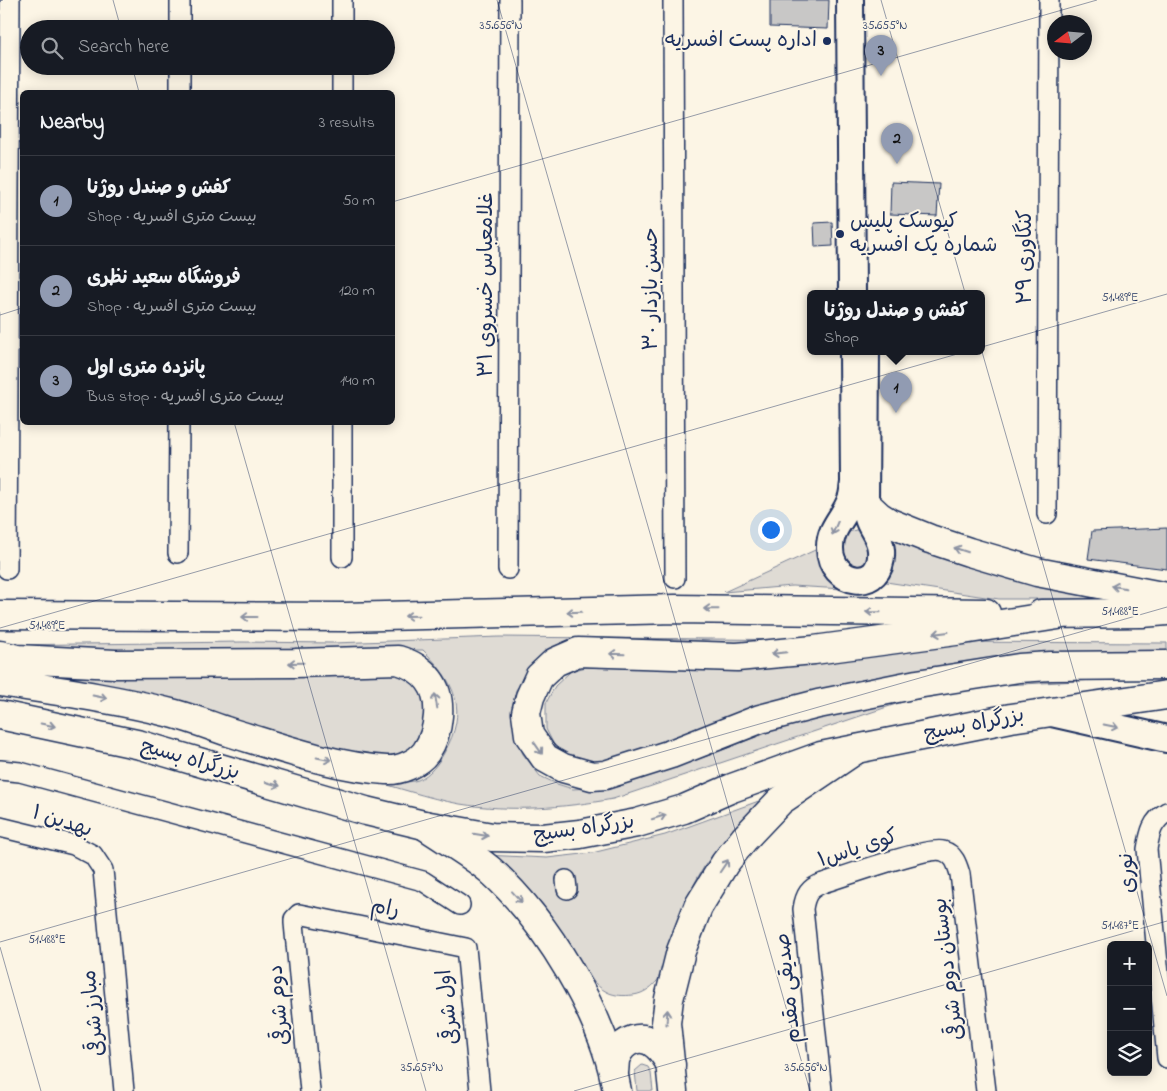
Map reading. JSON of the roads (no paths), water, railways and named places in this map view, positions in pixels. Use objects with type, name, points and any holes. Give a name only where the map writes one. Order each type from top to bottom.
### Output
[{"type":"main road","points":[[850,0],[852,290]]},
{"type":"main road","points":[[866,290],[867,0]]},
{"type":"main road","points":[[853,355],[860,493],[879,516],[890,523],[930,539],[1037,572],[1167,597]]},
{"type":"main road","points":[[860,493],[866,355]]},
{"type":"main road","points":[[0,615],[344,617],[676,609],[1058,615],[1167,611]]},
{"type":"main road","points":[[1058,615],[944,633],[737,658],[578,652],[555,662],[539,677],[530,697],[526,713],[529,735],[545,758],[563,768],[592,776],[605,775],[671,754],[760,719],[818,704],[917,684],[1019,668],[1167,665]]},
{"type":"main road","points":[[0,655],[17,659],[115,664],[295,663],[398,660],[413,665],[430,681],[437,696],[438,716],[435,733],[426,753],[408,766],[389,770],[317,758],[176,714],[97,696],[0,682]]},
{"type":"main road","name":"بزرگراه بسیج","points":[[0,715],[141,745],[366,811],[424,825],[492,837],[543,838],[627,826],[684,809],[732,788],[821,756],[936,732],[1047,712],[1167,695]]},
{"type":"main road","points":[[1047,712],[1167,738]]},
{"type":"main road","points":[[672,1078],[666,1023],[669,999],[681,951],[698,907],[725,863],[744,839],[780,802],[857,749]]},
{"type":"main road","points":[[424,825],[474,858],[518,897],[554,946],[586,1001],[598,1029],[616,1082]]},
{"type":"main road","points":[[616,1082],[615,1059],[621,1048],[629,1040],[639,1038],[649,1040],[657,1046],[672,1078]]},
{"type":"street","points":[[7,569],[10,0]]},
{"type":"street","points":[[180,0],[180,20]]},
{"type":"street","points":[[342,0],[342,20]]},
{"type":"street","name":"غلامعباس خسروی ۳۱","points":[[508,570],[510,0]]},
{"type":"street","name":"حسن بازدار ۳۰","points":[[673,0],[676,578]]},
{"type":"street","name":"کنگاوری ۲۹","points":[[1048,514],[1049,0]]},
{"type":"street","points":[[180,75],[180,90]]},
{"type":"street","points":[[342,75],[342,90]]},
{"type":"street","points":[[178,553],[179,425]]},
{"type":"street","points":[[342,425],[342,557]]},
{"type":"street","points":[[0,770],[20,772],[423,881],[460,905]]},
{"type":"street","name":"نوری","points":[[1167,812],[1155,821],[1150,833],[1147,849],[1167,1058]]},
{"type":"street","name":"بهدین ۱","points":[[0,827],[74,846],[93,855],[102,870]]},
{"type":"street","name":"کوی یاس۱","points":[[803,909],[805,898],[812,888],[920,853],[941,850]]},
{"type":"street","name":"بوستان دوم شرقی","points":[[941,850],[950,854],[960,874],[986,1091]]},
{"type":"street","name":"مبارز شرقی","points":[[102,870],[124,1091]]},
{"type":"street","name":"صدیقی مقدم","points":[[803,909],[822,1091]]},
{"type":"street","name":"رام","points":[[296,916],[299,914],[466,948]]},
{"type":"street","name":"دوم شرقی","points":[[296,916],[294,923],[310,1091]]},
{"type":"street","name":"اول شرقی","points":[[466,948],[480,1091]]},
{"type":"place","name":"اداره پست افسریه","points":[[827,41]]},
{"type":"place","name":"پانزده متری اول","points":[[881,76]]},
{"type":"place","name":"فروشگاه سعید نظری","points":[[897,164]]},
{"type":"place","name":"کیوسک پلیس شماره یک افسریه","points":[[840,234]]},
{"type":"place","name":"کفش و صندل روژنا","points":[[896,413]]}]
